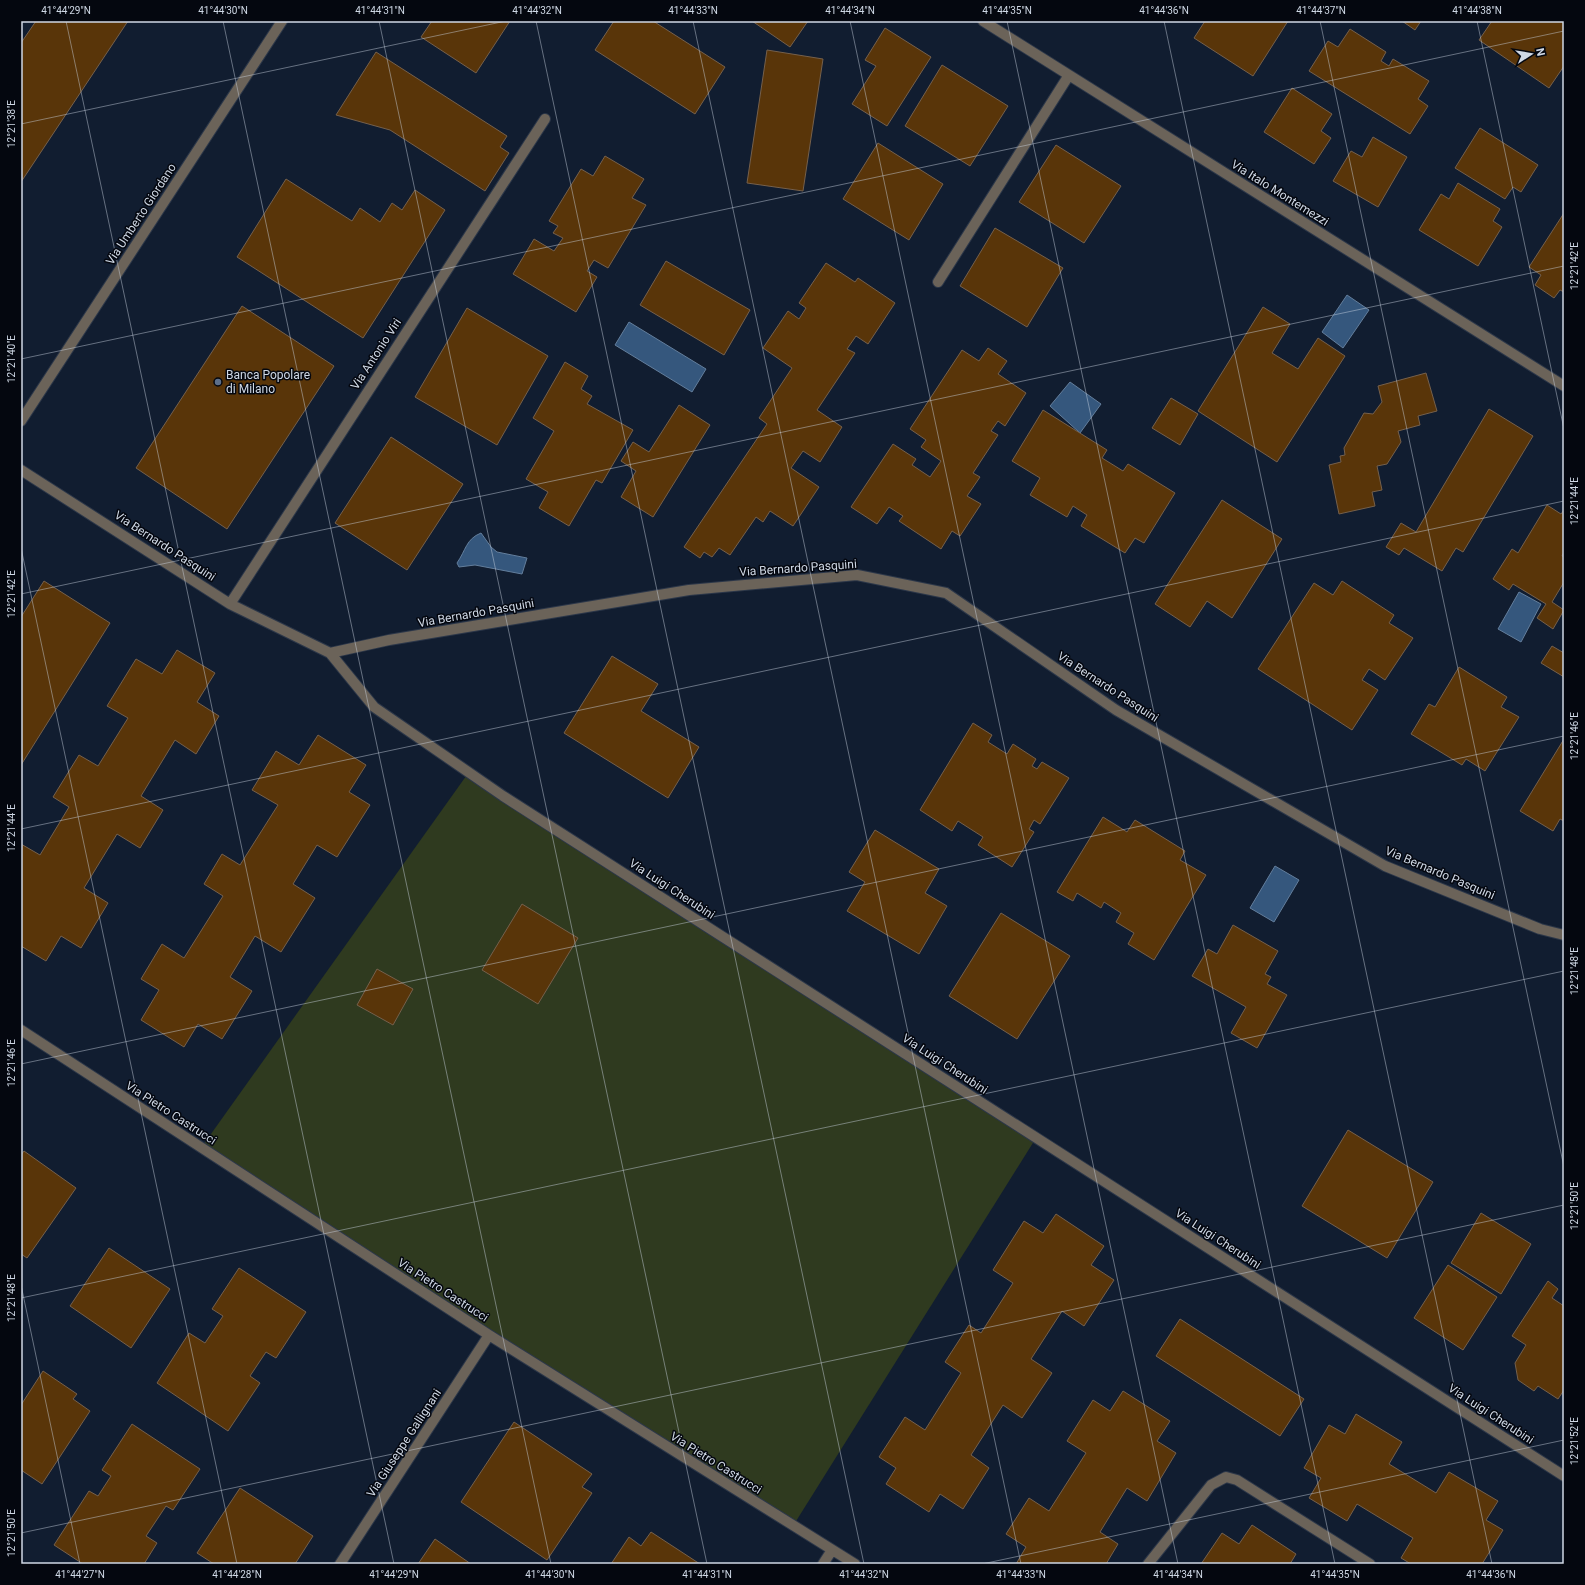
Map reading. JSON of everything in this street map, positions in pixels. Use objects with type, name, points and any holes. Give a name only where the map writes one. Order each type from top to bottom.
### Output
[{"type":"street","name":"Via Umberto Giordano","points":[[21,421],[282,21]]},
{"type":"street","name":"Via Italo Montemezzi","points":[[983,21],[1564,386]]},
{"type":"street","points":[[938,282],[1069,75]]},
{"type":"street","name":"Via Antonio Viri","points":[[230,604],[545,119]]},
{"type":"street","name":"Via Bernardo Pasquini","points":[[21,470],[230,604],[330,653],[397,639],[689,590],[857,575],[946,593],[1116,710],[1385,866],[1540,929],[1564,935]]},
{"type":"street","name":"Via Luigi Cherubini","points":[[330,653],[374,707],[503,796],[1564,1476]]},
{"type":"street","name":"Via Pietro Castrucci","points":[[21,1030],[489,1336],[855,1564]]},
{"type":"street","name":"Via Giuseppe Gallignani","points":[[340,1564],[489,1336]]},
{"type":"street","points":[[1148,1564],[1211,1485],[1226,1477],[1237,1480],[1370,1564]]},
{"type":"street","points":[[823,1564],[832,1550]]},
{"type":"green space","points":[[469,772],[1036,1138],[793,1526],[201,1148]]},
{"type":"water","points":[[1347,295],[1369,310],[1343,348],[1322,332]]},
{"type":"water","points":[[629,322],[706,369],[692,392],[615,345]]},
{"type":"water","points":[[1070,382],[1101,404],[1080,433],[1050,406]]},
{"type":"water","points":[[481,533],[491,547],[497,552],[527,558],[522,574],[475,565],[459,567],[457,563],[467,545],[472,538]]},
{"type":"water","points":[[1519,592],[1541,604],[1521,642],[1498,629]]},
{"type":"water","points":[[1275,866],[1299,880],[1274,922],[1250,908]]},
{"type":"building","points":[[36,21],[128,21],[21,182],[21,43]]},
{"type":"building","points":[[432,21],[510,21],[476,73],[421,37]]},
{"type":"building","points":[[614,21],[653,21],[725,67],[695,114],[595,50]]},
{"type":"building","points":[[752,21],[808,21],[790,47]]},
{"type":"building","points":[[1205,21],[1288,21],[1253,76],[1194,38]]},
{"type":"building","points":[[1402,21],[1421,21],[1415,30]]},
{"type":"building","points":[[1492,21],[1564,21],[1564,66],[1549,88],[1479,40]]},
{"type":"building","points":[[885,28],[931,57],[887,126],[852,104],[876,66],[865,60]]},
{"type":"building","points":[[1350,29],[1386,52],[1381,61],[1389,66],[1393,59],[1429,81],[1418,99],[1428,106],[1410,134],[1309,71],[1328,41],[1338,47]]},
{"type":"building","points":[[767,50],[823,59],[803,191],[747,183]]},
{"type":"building","points":[[376,52],[507,136],[500,147],[509,153],[485,191],[390,130],[336,115]]},
{"type":"building","points":[[942,65],[1008,106],[970,166],[905,126]]},
{"type":"building","points":[[1292,88],[1332,114],[1321,131],[1331,138],[1314,164],[1264,132]]},
{"type":"building","points":[[1480,128],[1538,165],[1521,192],[1513,187],[1505,199],[1455,168]]},
{"type":"building","points":[[1373,137],[1407,157],[1378,207],[1333,181],[1351,151],[1362,157]]},
{"type":"building","points":[[878,143],[943,184],[909,240],[843,199]]},
{"type":"building","points":[[1056,145],[1121,186],[1084,243],[1019,202]]},
{"type":"building","points":[[605,156],[644,179],[632,198],[646,205],[608,268],[594,260],[587,271],[597,277],[576,312],[513,274],[534,239],[554,251],[563,238],[553,233],[558,226],[549,221],[581,169],[593,176]]},
{"type":"building","points":[[286,179],[352,221],[360,208],[380,222],[392,203],[402,210],[415,190],[445,210],[363,338],[237,257]]},
{"type":"building","points":[[1458,183],[1500,209],[1493,221],[1502,227],[1478,266],[1419,230],[1441,194],[1449,199]]},
{"type":"building","points":[[1564,213],[1564,292],[1560,290],[1554,298],[1535,285],[1541,275],[1529,267]]},
{"type":"building","points":[[995,228],[1063,268],[1027,327],[960,286]]},
{"type":"building","points":[[666,261],[750,310],[724,355],[640,305]]},
{"type":"building","points":[[826,263],[855,282],[858,278],[895,303],[868,344],[856,336],[847,349],[855,353],[817,410],[842,427],[820,462],[803,451],[791,468],[819,487],[793,526],[770,511],[763,522],[756,517],[730,555],[719,548],[712,557],[704,552],[700,558],[684,547],[767,424],[759,418],[792,368],[763,348],[788,311],[799,319],[806,308],[799,303]]},
{"type":"building","points":[[242,306],[334,366],[227,529],[136,468]]},
{"type":"building","points":[[1263,307],[1290,324],[1272,353],[1298,369],[1318,338],[1345,356],[1277,462],[1198,411]]},
{"type":"building","points":[[467,308],[548,356],[497,445],[415,397]]},
{"type":"building","points":[[988,348],[1007,361],[998,374],[1026,393],[1005,426],[998,421],[991,431],[998,435],[973,473],[980,477],[967,496],[981,504],[960,536],[952,531],[941,549],[899,521],[903,516],[889,507],[877,524],[851,507],[893,444],[916,459],[912,465],[930,477],[941,461],[921,447],[926,440],[910,429],[962,350],[979,361]]},
{"type":"building","points":[[565,362],[588,376],[581,389],[592,396],[587,404],[633,430],[602,483],[596,480],[569,526],[539,508],[548,492],[526,479],[554,431],[533,418]]},
{"type":"building","points":[[1426,373],[1437,411],[1418,416],[1420,425],[1398,431],[1401,442],[1387,464],[1377,466],[1382,490],[1372,492],[1375,506],[1339,514],[1329,465],[1341,462],[1340,456],[1345,455],[1344,448],[1364,413],[1373,414],[1382,402],[1378,386]]},
{"type":"building","points":[[1171,398],[1198,414],[1180,445],[1152,428]]},
{"type":"building","points":[[679,405],[710,425],[653,517],[621,497],[636,471],[621,461],[633,442],[649,452]]},
{"type":"building","points":[[1489,409],[1533,436],[1463,552],[1456,548],[1442,571],[1404,548],[1399,555],[1386,547],[1401,523],[1416,532]]},
{"type":"building","points":[[1043,410],[1107,450],[1102,458],[1123,471],[1128,464],[1175,493],[1144,543],[1135,538],[1125,553],[1081,526],[1087,515],[1073,506],[1067,517],[1030,495],[1040,478],[1012,461]]},
{"type":"building","points":[[391,437],[463,484],[407,570],[335,523]]},
{"type":"building","points":[[1222,500],[1282,539],[1232,618],[1207,601],[1190,627],[1155,604]]},
{"type":"building","points":[[1547,505],[1561,514],[1564,510],[1564,552],[1562,556],[1564,557],[1564,582],[1552,602],[1564,610],[1553,629],[1537,618],[1546,604],[1513,584],[1509,590],[1493,579],[1512,549],[1518,553]]},
{"type":"building","points":[[44,581],[110,623],[21,765],[21,617]]},
{"type":"building","points":[[1342,581],[1394,615],[1389,623],[1413,638],[1385,680],[1369,669],[1362,680],[1378,690],[1352,730],[1258,669],[1314,583],[1333,595]]},
{"type":"building","points":[[1552,646],[1564,653],[1564,677],[1541,663]]},
{"type":"building","points":[[177,650],[215,673],[197,702],[219,716],[196,754],[175,740],[141,796],[163,810],[140,848],[117,834],[84,888],[108,903],[81,948],[61,936],[46,961],[21,946],[21,844],[40,855],[69,807],[53,797],[79,755],[98,766],[128,718],[107,706],[136,659],[162,674]]},
{"type":"building","points":[[612,656],[658,684],[641,711],[699,747],[668,798],[564,733]]},
{"type":"building","points":[[1459,667],[1507,697],[1501,707],[1519,717],[1485,771],[1466,759],[1462,765],[1411,734],[1429,704],[1435,707]]},
{"type":"building","points":[[973,723],[992,735],[988,742],[1007,754],[1013,744],[1036,759],[1032,766],[1037,769],[1042,762],[1069,778],[1040,824],[1034,820],[1029,829],[1034,832],[1012,867],[978,845],[983,837],[958,821],[952,831],[920,810]]},
{"type":"building","points":[[318,735],[366,765],[349,792],[370,805],[337,857],[317,845],[293,884],[315,898],[281,952],[255,936],[230,977],[252,991],[222,1039],[198,1024],[184,1047],[141,1020],[159,990],[141,979],[162,944],[184,958],[223,896],[204,884],[222,854],[240,865],[278,805],[252,790],[276,751],[299,765]]},
{"type":"building","points":[[1564,739],[1564,821],[1560,819],[1553,831],[1520,811]]},
{"type":"building","points":[[1103,817],[1127,832],[1135,820],[1185,851],[1180,860],[1206,875],[1154,960],[1128,944],[1134,933],[1116,922],[1121,913],[1104,902],[1101,908],[1077,893],[1073,901],[1057,892]]},
{"type":"building","points":[[875,830],[939,869],[925,893],[947,906],[919,954],[847,911],[865,882],[849,872]]},
{"type":"building","points":[[522,904],[578,938],[538,1004],[482,970]]},
{"type":"building","points":[[1001,913],[1070,956],[1017,1039],[949,996]]},
{"type":"building","points":[[1233,925],[1278,951],[1265,974],[1271,977],[1267,984],[1287,995],[1257,1048],[1231,1033],[1246,1007],[1192,976],[1208,949],[1217,954]]},
{"type":"building","points":[[377,969],[413,989],[393,1025],[357,1005]]},
{"type":"building","points":[[1348,1130],[1433,1182],[1387,1258],[1302,1206]]},
{"type":"building","points":[[24,1151],[76,1188],[27,1258],[21,1254],[21,1155]]},
{"type":"building","points":[[1481,1213],[1531,1244],[1501,1294],[1451,1263]]},
{"type":"building","points":[[1056,1214],[1104,1246],[1091,1265],[1114,1280],[1084,1326],[1062,1311],[1031,1359],[1052,1373],[1022,1418],[1003,1405],[971,1455],[989,1468],[963,1509],[940,1494],[929,1512],[886,1484],[896,1468],[879,1457],[905,1417],[925,1430],[961,1373],[945,1362],[969,1325],[981,1333],[1013,1283],[993,1270],[1024,1221],[1043,1233]]},
{"type":"building","points":[[109,1248],[170,1289],[131,1348],[70,1306]]},
{"type":"building","points":[[1448,1265],[1497,1297],[1463,1350],[1414,1318]]},
{"type":"building","points":[[239,1268],[306,1312],[276,1358],[266,1352],[250,1376],[260,1383],[228,1431],[157,1383],[189,1333],[205,1343],[223,1316],[212,1309]]},
{"type":"building","points":[[1548,1281],[1558,1289],[1552,1298],[1564,1306],[1564,1390],[1558,1399],[1538,1386],[1534,1391],[1518,1380],[1515,1363],[1526,1345],[1512,1336]]},
{"type":"building","points":[[1180,1319],[1304,1399],[1280,1436],[1156,1356]]},
{"type":"building","points":[[43,1371],[77,1394],[73,1399],[90,1411],[42,1484],[21,1470],[21,1405]]},
{"type":"building","points":[[1123,1391],[1170,1421],[1157,1441],[1176,1453],[1147,1501],[1127,1488],[1100,1532],[1118,1544],[1106,1564],[1016,1564],[1026,1547],[1006,1534],[1029,1498],[1049,1511],[1086,1453],[1067,1441],[1093,1400],[1110,1411]]},
{"type":"building","points":[[1356,1414],[1402,1442],[1389,1464],[1436,1493],[1449,1472],[1498,1501],[1486,1520],[1503,1530],[1482,1564],[1411,1564],[1401,1558],[1413,1538],[1357,1504],[1347,1521],[1309,1498],[1321,1478],[1304,1468],[1329,1425],[1345,1434]]},
{"type":"building","points":[[514,1422],[592,1474],[582,1487],[592,1493],[547,1560],[461,1502]]},
{"type":"building","points":[[132,1424],[200,1469],[173,1510],[166,1506],[146,1536],[157,1543],[144,1564],[83,1564],[54,1545],[89,1491],[98,1496],[111,1476],[102,1470]]},
{"type":"building","points":[[240,1488],[313,1536],[295,1564],[214,1564],[197,1553]]},
{"type":"building","points":[[1252,1525],[1296,1554],[1290,1564],[1201,1564],[1222,1533],[1239,1544]]},
{"type":"building","points":[[651,1532],[700,1564],[611,1564],[629,1537],[641,1546]]},
{"type":"building","points":[[435,1539],[471,1564],[418,1564]]},
{"type":"place","name":"Banca Popolare di Milano","points":[[218,382]]}]
